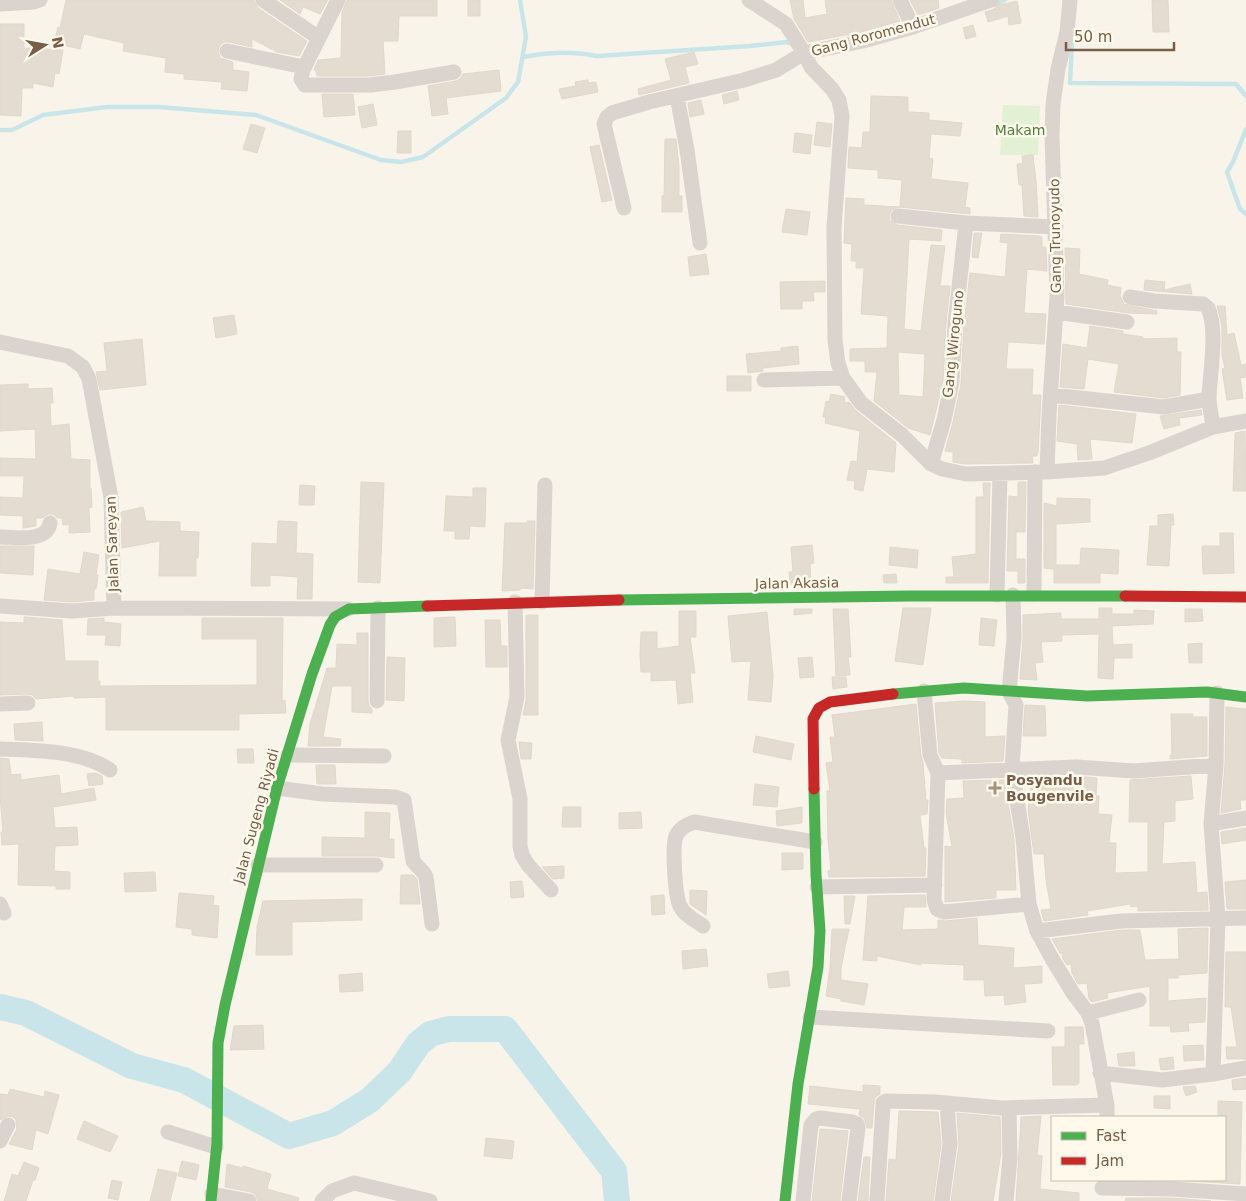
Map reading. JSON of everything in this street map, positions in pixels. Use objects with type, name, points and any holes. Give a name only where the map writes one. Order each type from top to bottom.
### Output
[{"type":"street","points":[[0,4],[40,0]]},
{"type":"street","points":[[264,0],[319,38]]},
{"type":"street","points":[[338,0],[304,67],[301,79],[307,86],[378,84],[454,72]]},
{"type":"street","points":[[749,0],[786,24],[811,67],[832,89],[839,100],[842,116],[834,228],[835,340],[838,363],[843,378],[861,403],[902,434],[931,464],[942,469],[966,474],[1104,468],[1149,453],[1213,427],[1246,422]]},
{"type":"street","points":[[900,0],[913,27]]},
{"type":"street","name":"Gang Roromendut","points":[[624,208],[604,124],[607,117],[612,114],[744,80],[776,70],[804,53],[913,27],[991,0]]},
{"type":"street","name":"Gang Trunoyudo","points":[[1034,594],[1041,472],[1051,395],[1056,312],[1053,104],[1058,69],[1067,32],[1070,0]]},
{"type":"street","points":[[228,51],[304,67]]},
{"type":"street","points":[[677,96],[687,150],[700,243]]},
{"type":"street","points":[[898,216],[966,223],[1056,227]]},
{"type":"street","name":"Gang Wiroguno","points":[[931,464],[944,420],[952,382],[954,324],[962,271],[966,223]]},
{"type":"street","points":[[1130,297],[1154,301],[1203,304],[1208,308],[1212,329],[1212,366],[1209,399],[1213,427]]},
{"type":"street","points":[[1056,312],[1127,322]]},
{"type":"street","name":"Jalan Sareyan","points":[[0,342],[68,356],[83,367],[89,379],[111,498],[114,608],[349,609]]},
{"type":"street","points":[[764,380],[843,378]]},
{"type":"street","points":[[1051,395],[1164,407],[1209,399]]},
{"type":"street","points":[[997,595],[1000,474]]},
{"type":"street","points":[[542,602],[544,485]]},
{"type":"street","points":[[0,537],[44,534],[49,528],[50,523]]},
{"type":"street","name":"Jalan Akasia","points":[[349,609],[515,602],[1034,594],[1246,597]]},
{"type":"street","points":[[877,1201],[883,1103],[886,1101],[1107,1111],[1092,1024],[1088,1012],[1073,993],[1051,957],[1038,931],[1029,904],[1023,838],[1012,769],[1016,705],[1009,692],[1014,638],[1013,595]]},
{"type":"street","points":[[515,602],[517,697],[508,740],[520,799],[520,846],[522,855],[528,864],[551,890]]},
{"type":"street","points":[[0,606],[72,611],[114,608]]},
{"type":"street","points":[[378,608],[378,701]]},
{"type":"street","name":"Jalan Sugeng Riyadi","points":[[212,1198],[216,1145],[218,1043],[225,1005],[277,788],[312,674],[330,625],[335,617],[349,609]]},
{"type":"street","points":[[785,1201],[798,1084],[818,958],[820,931],[815,842],[813,719],[824,704],[898,693],[964,688],[1087,696],[1217,693],[1246,697]]},
{"type":"street","points":[[924,691],[930,755],[938,773],[935,905],[937,909],[944,912],[1029,904]]},
{"type":"street","points":[[1213,1074],[1218,918],[1211,824],[1216,765],[1217,693]]},
{"type":"street","points":[[0,704],[28,704]]},
{"type":"street","points":[[0,749],[36,750],[87,758],[110,770]]},
{"type":"street","points":[[288,755],[384,756]]},
{"type":"street","points":[[938,773],[1076,767],[1134,771],[1216,765]]},
{"type":"street","points":[[277,788],[322,794],[395,797],[404,800],[413,861],[424,872],[426,877],[432,924]]},
{"type":"street","points":[[1211,824],[1246,818]]},
{"type":"street","points":[[703,926],[684,912],[679,906],[677,895],[675,844],[680,830],[686,825],[694,822],[815,842]]},
{"type":"street","points":[[258,865],[376,865]]},
{"type":"street","points":[[817,887],[935,885]]},
{"type":"street","points":[[1038,931],[1121,921],[1246,918]]},
{"type":"street","points":[[1088,1012],[1139,1000]]},
{"type":"street","points":[[810,1017],[1048,1031]]},
{"type":"street","points":[[1100,1073],[1162,1080],[1246,1068]]},
{"type":"street","points":[[942,1201],[950,1144],[947,1104]]},
{"type":"street","points":[[1006,1201],[1010,1158],[1009,1108]]},
{"type":"street","points":[[803,1201],[811,1125],[816,1119],[820,1118],[857,1124],[849,1201]]},
{"type":"street","points":[[0,1141],[8,1125]]},
{"type":"street","points":[[168,1132],[216,1145]]},
{"type":"street","points":[[322,1201],[332,1191],[354,1184],[430,1201]]},
{"type":"street","points":[[1102,1190],[1206,1186],[1246,1194]]},
{"type":"street","points":[[212,1198],[249,1201]]},
{"type":"green space","name":"Makam","points":[[1003,105],[1040,106],[1038,155],[1000,155]]},
{"type":"building","points":[[66,0],[254,0],[258,8],[307,41],[299,56],[277,52],[252,39],[252,47],[224,42],[218,50],[220,58],[233,62],[233,70],[249,72],[247,91],[221,89],[222,82],[184,79],[184,74],[165,72],[166,58],[123,51],[124,43],[84,34],[80,49],[54,43],[58,27],[60,28]]},
{"type":"building","points":[[280,0],[328,0],[320,14],[303,7],[300,14]]},
{"type":"building","points":[[347,0],[437,0],[437,16],[399,16],[398,41],[383,41],[385,74],[369,76],[317,76],[314,70],[318,60],[341,58],[342,12]]},
{"type":"building","points":[[468,0],[480,0],[480,16],[468,16]]},
{"type":"building","points":[[790,0],[803,0],[805,18],[827,14],[825,0],[891,0],[900,21],[861,32],[808,42],[794,19]]},
{"type":"building","points":[[910,0],[938,0],[939,8],[918,15]]},
{"type":"building","points":[[1152,0],[1168,0],[1169,32],[1153,32]]},
{"type":"building","points":[[1017,1],[1021,23],[1009,25],[1008,16],[988,22],[985,12],[994,9],[1000,2],[1000,5]]},
{"type":"building","points":[[0,24],[24,24],[24,48],[63,50],[59,74],[55,73],[53,87],[33,83],[33,88],[22,88],[21,116],[0,115]]},
{"type":"building","points":[[973,25],[976,36],[966,39],[963,28]]},
{"type":"building","points":[[694,52],[698,64],[685,67],[689,83],[639,95],[638,89],[671,80],[665,59]]},
{"type":"building","points":[[499,70],[501,91],[446,98],[448,114],[432,116],[428,86],[456,81],[463,74]]},
{"type":"building","points":[[588,80],[588,83],[596,82],[598,92],[562,99],[559,89],[576,86],[575,82]]},
{"type":"building","points":[[737,91],[739,100],[724,104],[722,95]]},
{"type":"building","points":[[322,94],[353,94],[355,115],[324,117]]},
{"type":"building","points":[[871,96],[908,97],[908,112],[929,113],[929,120],[962,123],[960,136],[931,134],[929,158],[933,159],[931,179],[968,183],[965,207],[970,208],[970,214],[899,207],[891,210],[889,216],[890,220],[897,225],[942,230],[941,241],[909,239],[904,329],[921,331],[931,245],[945,246],[940,286],[950,286],[943,381],[930,435],[908,428],[874,401],[877,372],[865,372],[865,361],[850,361],[850,349],[887,348],[888,316],[861,314],[864,268],[856,268],[856,261],[851,261],[852,244],[844,243],[846,198],[864,199],[864,205],[900,207],[902,180],[878,178],[878,170],[848,168],[849,147],[862,148],[863,132],[870,132]],"holes":[[[898,352],[925,354],[923,397],[899,395]]]},
{"type":"building","points":[[701,100],[704,114],[690,117],[688,103]]},
{"type":"building","points":[[373,104],[377,125],[362,128],[358,107]]},
{"type":"building","points":[[817,122],[832,124],[830,147],[814,145]]},
{"type":"building","points":[[251,124],[265,128],[257,153],[243,149]]},
{"type":"building","points":[[398,131],[411,131],[411,153],[397,153]]},
{"type":"building","points":[[795,133],[812,135],[810,154],[793,152]]},
{"type":"building","points":[[665,139],[676,139],[679,167],[679,196],[682,196],[682,212],[662,212]]},
{"type":"building","points":[[599,145],[612,200],[602,202],[590,147]]},
{"type":"building","points":[[1033,155],[1038,217],[1024,216],[1022,185],[1019,185],[1017,164],[1023,163],[1022,156]]},
{"type":"building","points":[[786,209],[810,212],[807,235],[782,232]]},
{"type":"building","points":[[974,233],[982,233],[978,258],[972,257]]},
{"type":"building","points":[[1001,234],[1039,236],[1042,237],[1042,247],[1046,247],[1047,271],[1027,269],[1024,313],[1046,314],[1044,344],[1008,342],[1006,369],[1033,369],[1032,395],[1041,395],[1038,453],[1037,456],[1032,456],[1033,463],[965,464],[953,462],[953,452],[945,451],[961,384],[964,325],[970,273],[1005,277],[1008,243],[1000,242]]},
{"type":"building","points":[[1065,248],[1080,249],[1079,274],[1108,280],[1107,285],[1121,288],[1120,296],[1124,304],[1157,311],[1157,314],[1129,313],[1066,304]]},
{"type":"building","points":[[706,254],[709,274],[690,276],[688,257]]},
{"type":"building","points":[[1145,280],[1165,282],[1164,290],[1190,284],[1192,294],[1144,290]]},
{"type":"building","points":[[825,281],[825,292],[813,292],[814,301],[802,301],[802,309],[781,309],[780,282]]},
{"type":"building","points":[[1217,306],[1225,306],[1227,335],[1234,333],[1241,365],[1246,364],[1246,377],[1240,378],[1243,398],[1227,400],[1222,369],[1225,368],[1222,355],[1222,326]]},
{"type":"building","points":[[234,315],[237,334],[216,338],[213,318]]},
{"type":"building","points":[[1090,326],[1123,331],[1123,334],[1143,337],[1143,339],[1177,338],[1177,352],[1181,352],[1180,395],[1164,398],[1114,392],[1119,364],[1088,359],[1084,389],[1060,387],[1063,344],[1087,348]]},
{"type":"building","points":[[142,339],[146,385],[100,390],[96,372],[107,371],[104,343]]},
{"type":"building","points":[[798,346],[799,364],[763,368],[763,371],[748,373],[746,354],[781,351],[781,348]]},
{"type":"building","points":[[727,376],[751,376],[751,391],[727,391]]},
{"type":"building","points":[[28,384],[28,389],[52,388],[53,403],[50,403],[51,426],[69,424],[71,459],[90,460],[92,507],[89,508],[90,532],[69,533],[69,524],[63,525],[62,518],[58,518],[53,514],[36,518],[36,526],[23,528],[23,516],[0,515],[0,497],[23,498],[24,476],[0,476],[0,458],[36,459],[35,429],[0,431],[0,385]]},
{"type":"building","points":[[831,394],[845,397],[844,402],[850,403],[855,410],[896,443],[894,472],[867,469],[863,491],[854,489],[855,481],[847,480],[851,461],[857,462],[860,431],[825,423],[826,417],[823,417],[826,401],[829,402]]},
{"type":"building","points":[[1059,405],[1136,414],[1132,443],[1090,439],[1092,459],[1078,460],[1077,444],[1057,441]]},
{"type":"building","points":[[1201,410],[1202,415],[1179,418],[1180,425],[1164,429],[1160,416]]},
{"type":"building","points":[[1245,431],[1246,491],[1233,491],[1235,433]]},
{"type":"building","points":[[361,482],[384,483],[380,583],[358,582]]},
{"type":"building","points":[[1018,482],[1026,482],[1025,532],[1016,532],[1016,559],[1025,559],[1025,583],[1018,583],[1018,571],[1007,571],[1009,496],[1018,497]]},
{"type":"building","points":[[983,483],[990,483],[988,583],[946,583],[946,577],[954,577],[952,557],[976,554],[976,497],[984,497]]},
{"type":"building","points":[[300,485],[315,486],[314,505],[299,505]]},
{"type":"building","points":[[473,488],[486,488],[485,527],[470,526],[469,539],[455,539],[455,531],[444,531],[446,496],[473,497]]},
{"type":"building","points":[[1057,498],[1090,499],[1090,522],[1056,524],[1056,565],[1080,565],[1081,548],[1119,550],[1118,574],[1100,573],[1100,583],[1054,583],[1054,569],[1044,568],[1044,503],[1057,506]]},
{"type":"building","points":[[143,507],[146,521],[180,522],[180,531],[199,532],[196,576],[159,576],[160,541],[122,548],[121,512]]},
{"type":"building","points":[[1173,514],[1174,525],[1171,525],[1169,566],[1147,565],[1150,526],[1158,526],[1158,515]]},
{"type":"building","points":[[278,521],[297,522],[296,553],[313,554],[312,599],[297,599],[298,577],[270,575],[270,586],[251,586],[252,543],[277,544]]},
{"type":"building","points":[[527,521],[535,521],[533,589],[521,588],[520,590],[502,591],[505,523],[527,523]]},
{"type":"building","points":[[1220,533],[1233,533],[1234,573],[1203,574],[1202,546],[1220,546]]},
{"type":"building","points":[[812,545],[814,563],[810,564],[811,584],[790,584],[789,572],[793,572],[791,547]]},
{"type":"building","points":[[0,546],[34,546],[33,575],[0,573]]},
{"type":"building","points":[[890,547],[918,550],[917,568],[889,565]]},
{"type":"building","points":[[84,552],[99,555],[94,600],[72,602],[44,600],[48,569],[80,574]]},
{"type":"building","points":[[896,574],[897,583],[884,583],[883,575]]},
{"type":"building","points":[[903,608],[931,608],[923,665],[895,661]]},
{"type":"building","points":[[1099,608],[1112,608],[1112,614],[1134,614],[1134,610],[1154,611],[1153,624],[1112,626],[1113,645],[1132,644],[1132,658],[1114,658],[1113,679],[1098,678],[1099,634],[1062,635],[1062,641],[1041,642],[1043,662],[1035,663],[1037,680],[1020,679],[1023,615],[1061,613],[1061,619],[1099,619]]},
{"type":"building","points":[[794,609],[812,609],[812,613],[794,615]]},
{"type":"building","points":[[833,609],[848,609],[851,657],[848,657],[850,675],[836,676]]},
{"type":"building","points":[[1185,609],[1202,609],[1203,621],[1185,622]]},
{"type":"building","points":[[679,611],[696,611],[696,637],[690,637],[695,673],[690,673],[693,702],[678,704],[676,680],[651,681],[651,672],[641,672],[640,654],[641,632],[657,632],[657,649],[679,646]]},
{"type":"building","points":[[767,612],[773,676],[771,702],[748,700],[751,661],[732,662],[728,616]]},
{"type":"building","points":[[526,615],[538,615],[538,715],[523,715],[526,700]]},
{"type":"building","points":[[24,617],[62,620],[65,661],[98,661],[98,681],[100,681],[100,686],[257,685],[257,639],[202,639],[202,618],[283,618],[282,701],[285,700],[286,713],[239,714],[239,730],[106,730],[106,697],[74,698],[74,696],[36,699],[33,695],[28,694],[0,695],[0,622],[24,623]]},
{"type":"building","points":[[455,617],[456,646],[434,647],[434,618]]},
{"type":"building","points":[[104,618],[104,622],[121,624],[120,646],[105,645],[106,635],[87,635],[88,619]]},
{"type":"building","points":[[981,618],[997,620],[994,646],[979,645]]},
{"type":"building","points":[[485,620],[500,620],[501,646],[507,646],[507,667],[486,667]]},
{"type":"building","points":[[357,633],[368,633],[368,701],[372,713],[352,712],[352,686],[332,686],[323,737],[341,739],[340,746],[308,746],[310,724],[327,668],[336,668],[337,644],[357,645]]},
{"type":"building","points":[[1202,643],[1202,663],[1189,663],[1188,644]]},
{"type":"building","points":[[387,657],[405,658],[404,701],[386,700]]},
{"type":"building","points":[[812,657],[814,677],[800,678],[798,658]]},
{"type":"building","points":[[832,677],[846,677],[847,687],[833,689]]},
{"type":"building","points":[[985,702],[985,737],[1005,736],[1003,761],[962,763],[962,759],[942,758],[939,753],[935,703]]},
{"type":"building","points":[[916,704],[926,800],[928,800],[927,814],[920,815],[924,848],[926,848],[925,876],[829,877],[828,871],[831,870],[827,791],[830,791],[826,763],[833,762],[830,737],[835,737],[832,715]]},
{"type":"building","points":[[1025,705],[1045,706],[1046,736],[1023,736]]},
{"type":"building","points":[[1226,707],[1246,709],[1246,800],[1240,800],[1241,809],[1221,813],[1225,765]]},
{"type":"building","points":[[1171,714],[1193,714],[1193,717],[1207,717],[1207,756],[1170,759],[1170,755],[1172,755]]},
{"type":"building","points":[[42,722],[43,741],[15,740],[14,724]]},
{"type":"building","points":[[756,736],[794,744],[791,760],[753,752]]},
{"type":"building","points":[[519,742],[532,743],[531,759],[521,759]]},
{"type":"building","points":[[237,749],[253,749],[254,763],[238,763]]},
{"type":"building","points":[[0,758],[9,759],[11,775],[21,774],[21,780],[59,775],[61,794],[94,788],[96,800],[53,807],[55,828],[77,827],[78,845],[55,846],[54,871],[70,872],[70,889],[56,889],[56,886],[18,885],[19,844],[2,845]]},
{"type":"building","points":[[316,765],[335,765],[336,784],[317,784]]},
{"type":"building","points":[[95,773],[102,776],[103,784],[89,786],[87,774]]},
{"type":"building","points":[[1075,776],[1097,778],[1098,814],[1112,815],[1109,843],[1116,843],[1115,873],[1148,872],[1148,822],[1129,822],[1130,780],[1191,776],[1193,799],[1175,801],[1175,821],[1164,822],[1162,864],[1195,862],[1197,893],[1207,892],[1208,910],[1138,911],[1138,906],[1131,907],[1130,904],[1087,911],[1088,915],[1044,921],[1041,910],[1051,909],[1044,854],[1034,854],[1028,810],[1032,778],[1075,778]]},
{"type":"building","points":[[1004,780],[1014,839],[1016,890],[996,890],[996,898],[945,902],[945,846],[952,847],[946,813],[947,799],[964,798],[963,781]]},
{"type":"building","points":[[755,784],[779,787],[777,807],[753,805]]},
{"type":"building","points":[[563,807],[581,807],[581,827],[562,827]]},
{"type":"building","points":[[802,807],[802,823],[777,826],[776,811]]},
{"type":"building","points":[[365,812],[390,813],[389,839],[394,839],[394,858],[322,856],[322,837],[365,838]]},
{"type":"building","points":[[641,812],[642,828],[619,829],[619,813]]},
{"type":"building","points":[[1246,828],[1246,840],[1222,844],[1221,832]]},
{"type":"building","points":[[782,853],[803,853],[803,869],[782,870]]},
{"type":"building","points":[[564,866],[564,878],[553,879],[542,867]]},
{"type":"building","points":[[155,872],[156,891],[125,892],[124,873]]},
{"type":"building","points":[[401,875],[413,875],[417,879],[420,904],[400,904]]},
{"type":"building","points":[[1246,880],[1246,909],[1227,909],[1225,882]]},
{"type":"building","points":[[522,881],[524,897],[511,898],[510,882]]},
{"type":"building","points":[[690,890],[707,891],[706,915],[690,904]]},
{"type":"building","points":[[179,893],[214,896],[213,905],[219,906],[217,938],[192,935],[192,929],[176,927]]},
{"type":"building","points":[[664,895],[665,914],[652,915],[651,896]]},
{"type":"building","points":[[925,895],[926,907],[904,907],[902,930],[938,929],[938,920],[977,918],[978,945],[1014,948],[1013,968],[1042,966],[1042,983],[1024,984],[1026,1002],[1005,1005],[1004,995],[985,996],[984,980],[964,980],[964,965],[921,963],[921,965],[877,956],[877,961],[863,960],[868,896]]},
{"type":"building","points":[[844,896],[855,896],[850,924],[845,924]]},
{"type":"building","points":[[362,899],[362,920],[292,922],[292,955],[256,955],[257,927],[263,901]]},
{"type":"building","points":[[1208,928],[1207,973],[1178,975],[1178,978],[1168,978],[1168,1001],[1206,998],[1205,1022],[1188,1023],[1189,1031],[1171,1032],[1170,1026],[1150,1026],[1150,986],[1107,993],[1108,998],[1092,1002],[1089,999],[1087,983],[1078,984],[1072,973],[1071,964],[1067,965],[1062,953],[1060,953],[1052,939],[1122,930],[1140,930],[1145,960],[1179,959],[1178,929]]},
{"type":"building","points":[[832,929],[849,929],[841,968],[841,980],[868,984],[864,1005],[826,996]]},
{"type":"building","points":[[706,949],[708,966],[683,969],[682,951]]},
{"type":"building","points":[[1226,952],[1246,952],[1246,1059],[1227,1059],[1226,1047],[1237,1047],[1231,1007],[1225,1007]]},
{"type":"building","points":[[788,971],[790,986],[769,988],[767,974]]},
{"type":"building","points":[[362,973],[363,991],[340,992],[339,975]]},
{"type":"building","points":[[263,1025],[264,1049],[230,1050],[234,1026]]},
{"type":"building","points":[[1065,1027],[1083,1027],[1084,1044],[1079,1044],[1079,1083],[1077,1085],[1053,1085],[1052,1047],[1065,1047]]},
{"type":"building","points":[[1203,1045],[1204,1060],[1184,1061],[1183,1046]]},
{"type":"building","points":[[1134,1052],[1135,1066],[1119,1066],[1117,1054]]},
{"type":"building","points":[[1173,1057],[1174,1069],[1161,1070],[1159,1059]]},
{"type":"building","points":[[1246,1078],[1246,1089],[1233,1090],[1232,1080]]},
{"type":"building","points":[[863,1085],[880,1086],[880,1094],[875,1098],[874,1103],[872,1128],[867,1128],[864,1118],[859,1115],[860,1109],[808,1104],[810,1086],[863,1092]]},
{"type":"building","points":[[1195,1086],[1197,1092],[1186,1096],[1183,1087]]},
{"type":"building","points":[[10,1089],[44,1097],[45,1091],[59,1095],[48,1134],[36,1130],[32,1150],[9,1144],[17,1129],[16,1120],[8,1116],[0,1120],[0,1094],[8,1095]]},
{"type":"building","points":[[1154,1096],[1170,1096],[1170,1109],[1154,1108]]},
{"type":"building","points":[[1218,1101],[1242,1102],[1240,1184],[1190,1181],[1226,1181],[1226,1116],[1218,1116]]},
{"type":"building","points":[[899,1111],[938,1112],[941,1144],[933,1201],[886,1201],[889,1159],[896,1160]]},
{"type":"building","points":[[957,1113],[1000,1117],[1001,1153],[993,1201],[951,1201],[959,1145]]},
{"type":"building","points":[[1041,1116],[1037,1155],[1042,1156],[1040,1189],[1079,1193],[1079,1201],[1016,1201],[1021,1117]]},
{"type":"building","points":[[84,1121],[118,1136],[110,1152],[77,1139]]},
{"type":"building","points":[[820,1129],[848,1131],[840,1201],[812,1201]]},
{"type":"building","points":[[486,1138],[514,1141],[512,1159],[484,1156]]},
{"type":"building","points":[[864,1157],[870,1157],[868,1201],[858,1201]]},
{"type":"building","points":[[182,1161],[199,1165],[196,1180],[178,1176]]},
{"type":"building","points":[[24,1162],[39,1168],[26,1201],[4,1201],[12,1174],[18,1176]]},
{"type":"building","points":[[227,1164],[242,1168],[243,1166],[271,1174],[267,1189],[299,1198],[298,1201],[258,1201],[255,1194],[251,1192],[225,1187]]},
{"type":"building","points":[[158,1169],[177,1173],[170,1201],[150,1201]]},
{"type":"building","points":[[112,1180],[122,1182],[118,1200],[108,1198]]},
{"type":"building","points":[[1126,1198],[1172,1198],[1211,1201],[1125,1201]]},
{"type":"waterway","points":[[0,130],[12,130],[43,115],[107,107],[159,107],[256,115],[381,160],[401,162],[423,157],[506,98],[518,82],[526,37],[520,0]]},
{"type":"waterway","points":[[993,5],[1005,0]]},
{"type":"waterway","points":[[523,57],[560,53],[597,56],[787,42],[793,44]]},
{"type":"waterway","points":[[1072,42],[1070,83],[1236,84],[1246,96]]},
{"type":"waterway","points":[[1246,129],[1227,172],[1240,209],[1246,214]]},
{"type":"waterway","points":[[0,1007],[26,1013],[132,1066],[184,1080],[289,1136],[333,1123],[370,1100],[400,1071],[418,1044],[430,1034],[449,1029],[505,1029],[614,1171],[617,1201]]},
{"type":"traffic: fast","points":[[619,600],[910,596],[1125,596]]},
{"type":"traffic: fast","points":[[211,1201],[217,1143],[218,1043],[225,1005],[277,788],[312,674],[330,625],[335,617],[349,609],[427,606]]},
{"type":"traffic: fast","points":[[893,694],[964,688],[1087,696],[1207,692],[1246,697]]},
{"type":"traffic: fast","points":[[785,1201],[798,1084],[818,967],[820,931],[816,875],[814,789]]},
{"type":"traffic: jam","points":[[1125,596],[1246,597]]},
{"type":"traffic: jam","points":[[427,606],[619,600]]},
{"type":"traffic: jam","points":[[814,789],[813,719],[819,708],[830,702],[893,694]]},
{"type":"place","name":"Posyandu Bougenvile","points":[[995,788]]}]
